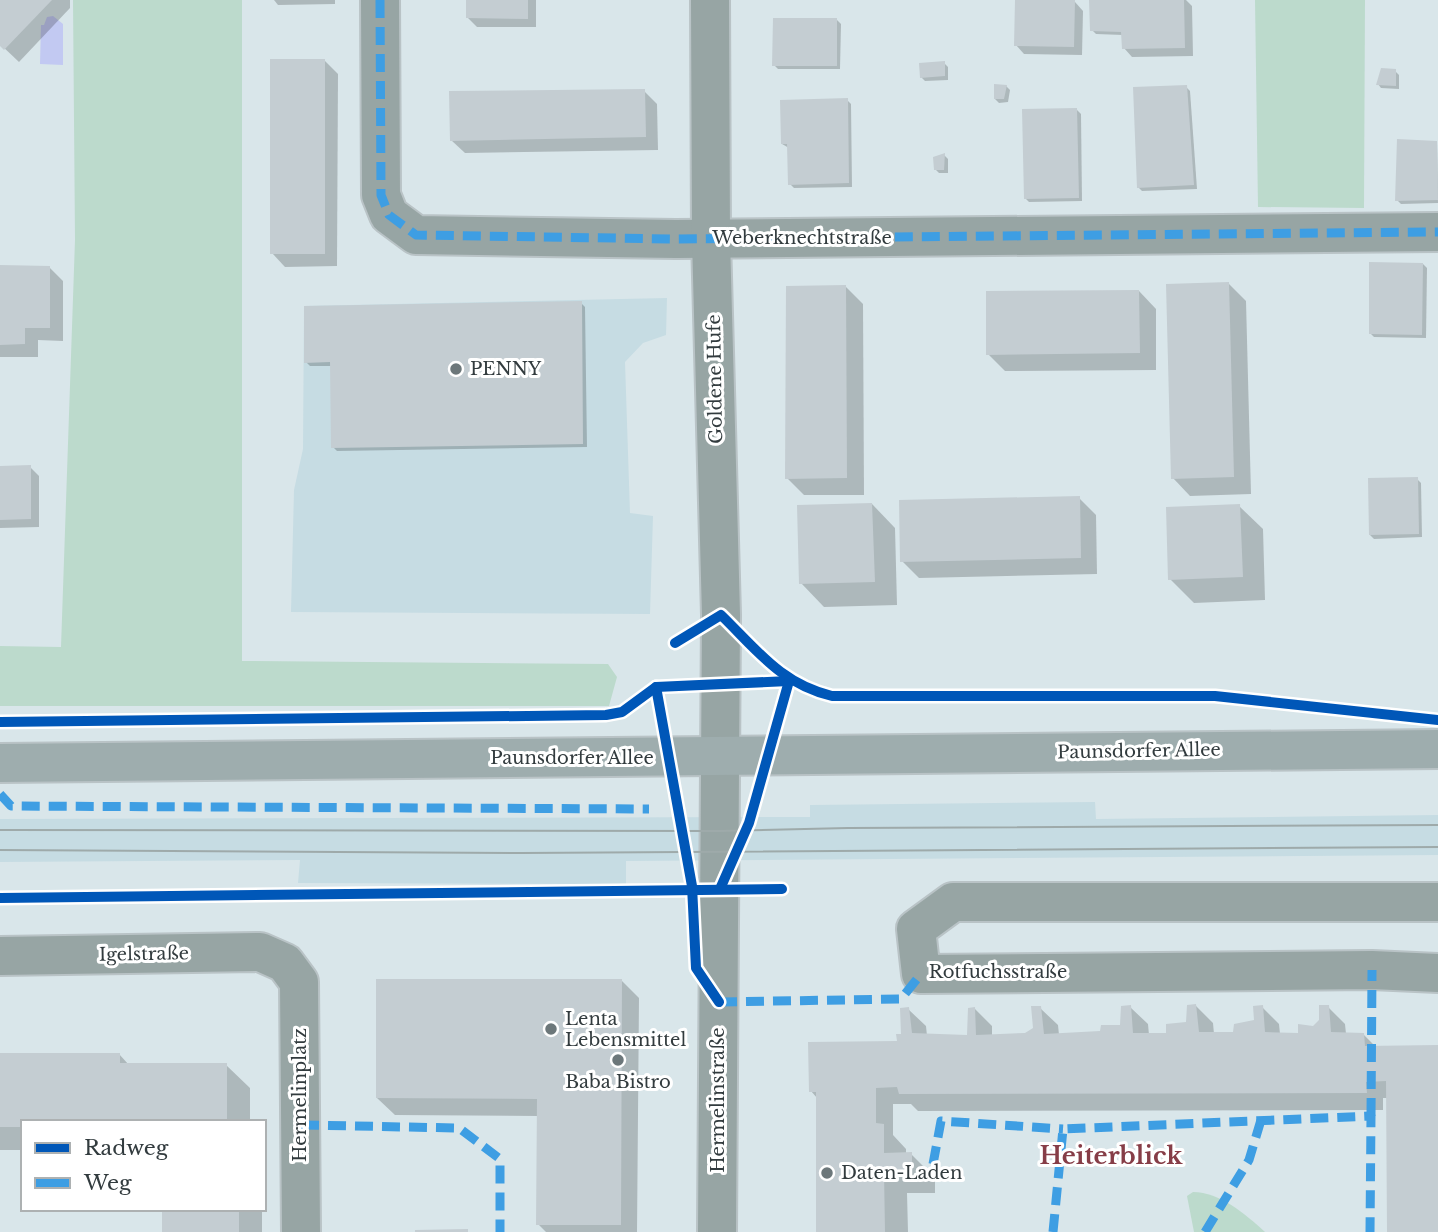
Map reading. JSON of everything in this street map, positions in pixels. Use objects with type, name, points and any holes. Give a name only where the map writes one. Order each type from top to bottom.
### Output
[{"type":"main road","name":"Paunsdorfer Allee","points":[[0,763],[1438,749]]},
{"type":"street","name":"Weberknechtstraße","points":[[380,0],[381,195],[389,215],[403,228],[416,235],[712,239],[1438,232]]},
{"type":"street","name":"Goldene Hufe","points":[[710,0],[712,239],[721,615],[718,758]]},
{"type":"street","name":"Hermelinstraße","points":[[718,758],[718,1232]]},
{"type":"street","name":"Rotfuchsstraße","points":[[1438,902],[953,902],[916,929],[921,974],[1372,970],[1438,973]]},
{"type":"street","name":"Igelstraße","points":[[0,956],[260,952],[285,963]]},
{"type":"street","name":"Hermelinplatz","points":[[285,963],[299,982],[301,1232]]},
{"type":"shaded area","points":[[667,298],[666,335],[643,343],[625,362],[630,513],[653,516],[650,614],[291,612],[294,490],[303,449],[304,306]]},
{"type":"shaded area","points":[[1095,802],[1096,819],[1438,815],[1438,855],[626,861],[626,884],[298,883],[300,860],[0,862],[0,819],[810,817],[810,805]]},
{"type":"green space","points":[[73,0],[242,0],[242,661],[608,664],[617,677],[609,706],[0,706],[0,646],[61,647],[75,240]]},
{"type":"green space","points":[[1255,0],[1365,0],[1364,208],[1258,207]]},
{"type":"green space","points":[[1193,1192],[1222,1200],[1241,1211],[1265,1232],[1194,1232],[1187,1196]]},
{"type":"water","points":[[53,16],[63,24],[63,65],[40,64],[41,25],[44,25],[47,17]]},
{"type":"building","points":[[0,0],[52,0],[4,50],[0,46]]},
{"type":"building","points":[[466,0],[528,0],[528,19],[466,18]]},
{"type":"building","points":[[1015,0],[1075,0],[1074,47],[1014,46]]},
{"type":"building","points":[[1089,0],[1184,0],[1185,48],[1122,49],[1121,32],[1090,31]]},
{"type":"building","points":[[773,18],[837,18],[837,66],[772,66]]},
{"type":"building","points":[[270,59],[325,59],[325,254],[270,254]]},
{"type":"building","points":[[945,61],[945,76],[920,78],[919,63]]},
{"type":"building","points":[[1381,68],[1396,69],[1396,86],[1376,85]]},
{"type":"building","points":[[994,84],[1007,85],[1004,99],[994,99]]},
{"type":"building","points":[[1187,85],[1194,185],[1137,188],[1133,87]]},
{"type":"building","points":[[645,89],[646,137],[450,141],[449,91]]},
{"type":"building","points":[[848,98],[849,183],[788,185],[787,144],[781,144],[780,100]]},
{"type":"building","points":[[1077,108],[1079,198],[1024,199],[1022,109]]},
{"type":"building","points":[[1397,139],[1437,141],[1438,200],[1395,201]]},
{"type":"building","points":[[945,153],[944,170],[934,170],[933,157]]},
{"type":"building","points":[[1369,262],[1423,263],[1422,335],[1369,334]]},
{"type":"building","points":[[0,265],[50,266],[50,328],[25,328],[25,344],[0,345]]},
{"type":"building","points":[[1229,282],[1234,477],[1171,479],[1166,284]]},
{"type":"building","points":[[846,285],[847,478],[785,479],[786,286]]},
{"type":"building","points":[[1139,290],[1140,353],[986,355],[986,291]]},
{"type":"building","name":"PENNY","points":[[582,301],[583,444],[331,448],[330,362],[304,363],[304,306]]},
{"type":"building","points":[[31,465],[31,519],[0,520],[0,466]]},
{"type":"building","points":[[1418,477],[1419,534],[1369,535],[1368,478]]},
{"type":"building","points":[[1080,496],[1081,558],[900,562],[899,500]]},
{"type":"building","points":[[872,503],[875,582],[799,584],[797,505]]},
{"type":"building","points":[[1240,504],[1243,577],[1168,580],[1166,507]]},
{"type":"building","points":[[376,979],[622,979],[621,1225],[536,1225],[537,1099],[376,1098]]},
{"type":"building","points":[[1196,1004],[1199,1032],[1233,1032],[1234,1024],[1254,1020],[1253,1006],[1263,1005],[1265,1032],[1298,1033],[1298,1024],[1313,1026],[1319,1020],[1319,1005],[1329,1005],[1331,1032],[1364,1033],[1365,1046],[1438,1045],[1438,1232],[1387,1232],[1386,1081],[1366,1082],[1367,1093],[899,1094],[897,1087],[876,1088],[876,1123],[884,1124],[884,1153],[912,1152],[912,1170],[884,1171],[885,1232],[816,1232],[816,1092],[809,1092],[808,1042],[897,1041],[896,1034],[901,1034],[900,1008],[909,1007],[912,1033],[967,1035],[968,1008],[975,1007],[976,1035],[1025,1033],[1033,1028],[1031,1006],[1041,1006],[1044,1034],[1100,1031],[1101,1025],[1120,1025],[1121,1006],[1131,1005],[1133,1033],[1166,1033],[1166,1024],[1186,1022],[1187,1005]]},
{"type":"building","points":[[0,1053],[120,1053],[120,1063],[227,1063],[227,1120],[21,1120],[21,1127],[0,1127]]},
{"type":"building","points":[[162,1211],[239,1211],[239,1232],[162,1232]]},
{"type":"building","points":[[468,1229],[468,1232],[415,1232],[415,1230]]},
{"type":"tram line","points":[[0,830],[719,831],[1438,825]]},
{"type":"tram line","points":[[0,850],[523,853],[1438,847]]},
{"type":"marked path","points":[[380,0],[381,195],[389,215],[416,235],[676,239],[1438,232]]},
{"type":"marked path","points":[[0,794],[11,806],[649,809]]},
{"type":"marked path","points":[[1371,1116],[1372,970]]},
{"type":"marked path","points":[[719,1002],[901,999],[921,974]]},
{"type":"marked path","points":[[1053,1232],[1063,1129],[1371,1116],[1370,1232]]},
{"type":"marked path","points":[[1205,1232],[1249,1160],[1261,1120]]},
{"type":"marked path","points":[[933,1164],[941,1121],[1063,1129]]},
{"type":"marked path","points":[[301,1125],[459,1128],[500,1159],[500,1232]]},
{"type":"cycle path","points":[[675,643],[721,615],[758,653],[784,674],[814,691],[832,696],[1215,696],[1438,720]]},
{"type":"cycle path","points":[[0,722],[606,715],[622,712],[656,687],[789,681]]},
{"type":"cycle path","points":[[720,889],[749,823],[789,681]]},
{"type":"cycle path","points":[[656,687],[692,886],[696,968],[719,1002]]},
{"type":"cycle path","points":[[0,898],[782,889]]},
{"type":"place","name":"PENNY","points":[[456,369]]},
{"type":"place","name":"Lenta Lebensmittel","points":[[551,1029]]},
{"type":"place","name":"Baba Bistro","points":[[618,1060]]},
{"type":"place","name":"Daten-Laden","points":[[827,1173]]},
{"type":"district","name":"Heiterblick","points":[[1111,1155]]}]
